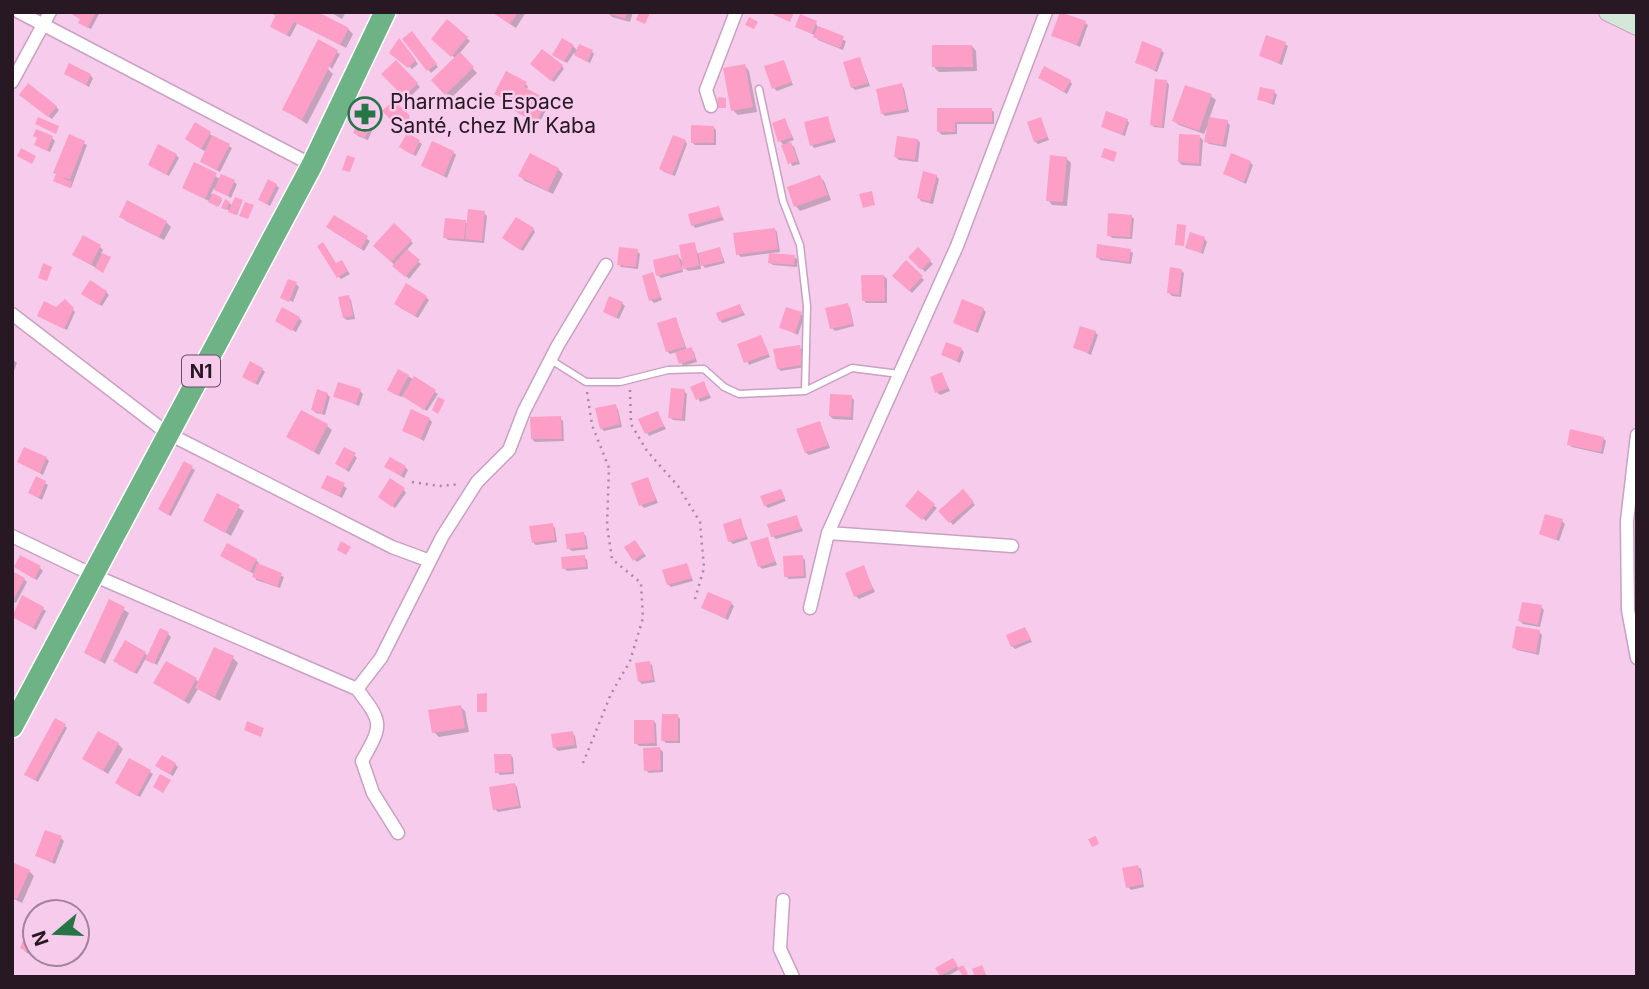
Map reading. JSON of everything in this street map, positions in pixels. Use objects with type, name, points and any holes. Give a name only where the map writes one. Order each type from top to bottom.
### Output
[{"type":"highway","name":"N1","points":[[12,727],[312,165],[385,12]]},
{"type":"main road","points":[[1608,12],[1637,26]]},
{"type":"street","points":[[19,12],[312,165]]},
{"type":"street","points":[[12,82],[50,12]]},
{"type":"street","points":[[711,106],[706,90],[737,12]]},
{"type":"street","points":[[810,608],[828,533],[957,246],[1046,12]]},
{"type":"street","points":[[357,690],[381,658],[442,537],[477,482],[509,450],[524,411],[606,265]]},
{"type":"street","points":[[12,314],[167,433],[392,547],[430,561]]},
{"type":"street","points":[[1637,435],[1627,521],[1628,610],[1637,658]]},
{"type":"street","points":[[828,533],[1012,547]]},
{"type":"street","points":[[12,536],[93,575],[357,690],[377,715],[378,733],[362,761],[373,793],[398,833]]},
{"type":"street","points":[[783,900],[780,949],[793,977]]},
{"type":"lane","points":[[759,89],[783,201],[800,245],[807,306],[805,391]]},
{"type":"lane","points":[[551,360],[586,382],[620,382],[668,370],[704,369],[724,387],[739,394],[805,391],[852,368],[899,374]]},
{"type":"path","points":[[629,380],[631,424],[647,451],[678,485],[700,522],[704,568],[695,599]]},
{"type":"path","points":[[583,762],[611,694],[630,662],[643,618],[641,583],[612,559],[607,525],[609,468],[592,425],[586,382]]},
{"type":"path","points":[[412,482],[440,486],[477,482]]},
{"type":"building","points":[[68,12],[96,12],[88,28],[78,23],[80,19]]},
{"type":"building","points":[[277,12],[318,12],[349,28],[340,45],[294,22],[287,35],[270,27]]},
{"type":"building","points":[[492,12],[518,12],[510,24]]},
{"type":"building","points":[[605,12],[627,12],[625,19]]},
{"type":"building","points":[[639,12],[650,13],[645,24],[636,20]]},
{"type":"building","points":[[775,12],[794,12],[790,22],[774,15]]},
{"type":"building","points":[[1060,12],[1086,21],[1077,45],[1051,36]]},
{"type":"building","points":[[800,14],[817,21],[812,34],[795,27]]},
{"type":"building","points":[[749,17],[758,22],[754,29],[745,25]]},
{"type":"building","points":[[447,19],[468,37],[451,57],[431,39]]},
{"type":"building","points":[[818,26],[844,36],[840,48],[813,37]]},
{"type":"building","points":[[412,31],[437,64],[427,71],[402,39]]},
{"type":"building","points":[[1266,35],[1286,42],[1279,63],[1259,56]]},
{"type":"building","points":[[399,38],[416,60],[408,68],[389,53]]},
{"type":"building","points":[[562,38],[574,45],[564,62],[552,55]]},
{"type":"building","points":[[318,39],[338,50],[302,120],[282,110]]},
{"type":"building","points":[[1142,41],[1162,49],[1155,70],[1135,63]]},
{"type":"building","points":[[579,44],[593,50],[587,62],[574,55]]},
{"type":"building","points":[[932,45],[972,45],[973,67],[932,67]]},
{"type":"building","points":[[542,49],[563,65],[551,81],[530,64]]},
{"type":"building","points":[[460,52],[474,67],[445,95],[431,80]]},
{"type":"building","points":[[860,57],[868,83],[851,88],[843,62]]},
{"type":"building","points":[[396,60],[418,83],[404,97],[381,74]]},
{"type":"building","points":[[784,60],[792,82],[772,89],[764,66]]},
{"type":"building","points":[[69,63],[91,74],[86,85],[64,74]]},
{"type":"building","points":[[745,64],[753,107],[731,111],[723,68]]},
{"type":"building","points":[[1044,66],[1071,80],[1064,92],[1038,78]]},
{"type":"building","points":[[506,71],[527,82],[524,87],[548,100],[536,122],[513,110],[516,105],[494,94]]},
{"type":"building","points":[[1155,79],[1167,80],[1162,127],[1150,125]]},
{"type":"building","points":[[28,83],[57,106],[48,117],[19,95]]},
{"type":"building","points":[[902,83],[907,109],[881,114],[876,89]]},
{"type":"building","points":[[1185,85],[1212,94],[1199,131],[1172,121]]},
{"type":"building","points":[[1260,87],[1275,90],[1272,103],[1257,100]]},
{"type":"building","points":[[718,97],[726,98],[726,108],[717,108]]},
{"type":"building","points":[[394,100],[410,116],[398,127],[382,111]]},
{"type":"building","points":[[366,103],[378,108],[365,138],[353,133]]},
{"type":"building","points":[[937,108],[992,108],[992,122],[955,122],[955,132],[937,132]]},
{"type":"building","points":[[1106,111],[1128,119],[1122,135],[1101,127]]},
{"type":"building","points":[[828,116],[834,139],[810,146],[804,122]]},
{"type":"building","points":[[38,117],[59,126],[56,134],[35,124]]},
{"type":"building","points":[[1041,117],[1048,137],[1034,142],[1027,122]]},
{"type":"building","points":[[1209,117],[1228,120],[1223,145],[1204,142]]},
{"type":"building","points":[[785,118],[792,137],[778,142],[772,123]]},
{"type":"building","points":[[195,122],[211,132],[201,149],[185,139]]},
{"type":"building","points":[[691,125],[714,126],[714,143],[691,143]]},
{"type":"building","points":[[36,129],[53,136],[47,151],[34,145],[37,138],[33,136]]},
{"type":"building","points":[[407,133],[420,140],[413,155],[399,147]]},
{"type":"building","points":[[69,134],[85,141],[70,179],[60,177],[72,182],[70,188],[53,181],[56,174],[53,173]]},
{"type":"building","points":[[1179,134],[1200,135],[1199,164],[1178,162]]},
{"type":"building","points":[[212,135],[230,144],[217,170],[200,162]]},
{"type":"building","points":[[673,135],[686,140],[672,175],[659,169]]},
{"type":"building","points":[[897,136],[918,139],[915,160],[894,157]]},
{"type":"building","points":[[432,141],[454,151],[444,176],[421,166]]},
{"type":"building","points":[[791,142],[798,161],[788,164],[781,145]]},
{"type":"building","points":[[158,144],[177,154],[166,175],[148,165]]},
{"type":"building","points":[[21,148],[36,156],[32,164],[17,156]]},
{"type":"building","points":[[1104,148],[1117,152],[1114,162],[1101,157]]},
{"type":"building","points":[[530,153],[559,168],[548,191],[518,176]]},
{"type":"building","points":[[1231,153],[1251,161],[1244,182],[1223,174]]},
{"type":"building","points":[[347,155],[355,158],[350,172],[342,170]]},
{"type":"building","points":[[1050,155],[1067,157],[1063,202],[1046,201]]},
{"type":"building","points":[[194,162],[217,173],[205,199],[182,188]]},
{"type":"building","points":[[923,171],[937,175],[930,202],[917,198]]},
{"type":"building","points":[[221,174],[235,180],[228,196],[214,190]]},
{"type":"building","points":[[820,175],[828,195],[794,207],[787,187]]},
{"type":"building","points":[[268,179],[277,184],[267,204],[258,200]]},
{"type":"building","points":[[872,191],[875,205],[863,208],[859,194]]},
{"type":"building","points":[[213,193],[222,198],[218,207],[208,202]]},
{"type":"building","points":[[235,197],[243,200],[236,215],[228,212]]},
{"type":"building","points":[[225,199],[230,202],[226,210],[221,208]]},
{"type":"building","points":[[127,200],[167,221],[159,237],[119,217]]},
{"type":"building","points":[[245,202],[254,205],[248,219],[239,216]]},
{"type":"building","points":[[719,206],[722,217],[691,226],[688,214]]},
{"type":"building","points":[[468,209],[485,211],[482,241],[465,239]]},
{"type":"building","points":[[1108,213],[1132,215],[1130,237],[1107,236]]},
{"type":"building","points":[[334,215],[368,236],[361,249],[326,227]]},
{"type":"building","points":[[516,217],[534,228],[520,250],[502,238]]},
{"type":"building","points":[[445,218],[466,220],[464,239],[443,238]]},
{"type":"building","points":[[394,223],[412,240],[391,262],[373,246]]},
{"type":"building","points":[[1177,224],[1186,225],[1184,246],[1175,245]]},
{"type":"building","points":[[775,228],[778,249],[736,255],[733,233]]},
{"type":"building","points":[[1190,232],[1205,237],[1201,253],[1185,248]]},
{"type":"building","points":[[83,235],[101,245],[91,265],[72,255]]},
{"type":"building","points":[[323,242],[336,263],[342,260],[348,271],[337,278],[317,246]]},
{"type":"building","points":[[695,242],[699,266],[683,269],[679,245]]},
{"type":"building","points":[[1097,244],[1131,249],[1129,262],[1096,258]]},
{"type":"building","points":[[619,247],[638,249],[636,267],[617,265]]},
{"type":"building","points":[[720,247],[723,261],[701,266],[698,253]]},
{"type":"building","points":[[918,247],[931,260],[921,270],[908,257]]},
{"type":"building","points":[[407,249],[420,260],[405,277],[392,266]]},
{"type":"building","points":[[102,253],[111,257],[103,273],[95,268]]},
{"type":"building","points":[[769,253],[795,255],[794,265],[768,263]]},
{"type":"building","points":[[678,254],[682,270],[656,276],[653,260]]},
{"type":"building","points":[[906,260],[923,276],[909,291],[892,276]]},
{"type":"building","points":[[43,263],[52,267],[47,281],[38,278]]},
{"type":"building","points":[[1170,267],[1182,269],[1179,295],[1167,293]]},
{"type":"building","points":[[653,272],[661,297],[649,301],[642,276]]},
{"type":"building","points":[[861,275],[884,275],[885,301],[862,301]]},
{"type":"building","points":[[288,279],[297,282],[289,302],[280,298]]},
{"type":"building","points":[[90,280],[107,291],[99,305],[81,294]]},
{"type":"building","points":[[406,283],[427,296],[415,316],[394,304]]},
{"type":"building","points":[[349,295],[353,316],[343,318],[338,297]]},
{"type":"building","points":[[609,296],[623,302],[616,318],[603,312]]},
{"type":"building","points":[[65,299],[74,308],[64,329],[37,316],[44,301],[56,307]]},
{"type":"building","points":[[962,299],[984,308],[975,332],[953,323]]},
{"type":"building","points":[[848,303],[853,324],[830,329],[825,308]]},
{"type":"building","points":[[740,304],[743,313],[719,321],[716,313]]},
{"type":"building","points":[[282,307],[300,317],[292,331],[275,321]]},
{"type":"building","points":[[786,307],[802,312],[795,333],[779,328]]},
{"type":"building","points":[[676,317],[685,347],[666,352],[657,323]]},
{"type":"building","points":[[1080,326],[1096,331],[1088,353],[1073,348]]},
{"type":"building","points":[[761,335],[769,354],[744,363],[737,344]]},
{"type":"building","points":[[946,342],[962,348],[957,361],[941,355]]},
{"type":"building","points":[[800,345],[803,365],[777,369],[773,349]]},
{"type":"building","points":[[692,347],[695,359],[679,364],[675,352]]},
{"type":"building","points":[[250,361],[263,368],[255,384],[242,377]]},
{"type":"building","points":[[398,369],[409,375],[398,396],[387,390]]},
{"type":"building","points":[[942,372],[948,388],[935,393],[930,377]]},
{"type":"building","points":[[414,376],[436,390],[424,410],[402,396]]},
{"type":"building","points":[[704,381],[709,395],[696,400],[690,387]]},
{"type":"building","points":[[338,382],[361,389],[356,404],[333,397]]},
{"type":"building","points":[[671,388],[685,389],[682,419],[668,418]]},
{"type":"building","points":[[317,389],[328,393],[322,414],[311,410]]},
{"type":"building","points":[[830,394],[852,395],[851,417],[829,416]]},
{"type":"building","points":[[438,397],[445,400],[438,414],[432,410]]},
{"type":"building","points":[[616,404],[620,424],[600,429],[595,408]]},
{"type":"building","points":[[411,409],[430,418],[421,439],[402,431]]},
{"type":"building","points":[[301,410],[328,424],[314,452],[286,437]]},
{"type":"building","points":[[658,411],[664,426],[645,434],[638,419]]},
{"type":"building","points":[[561,416],[562,439],[531,439],[530,417]]},
{"type":"building","points":[[820,421],[828,445],[805,453],[796,429]]},
{"type":"building","points":[[1570,429],[1604,437],[1601,452],[1567,445]]},
{"type":"building","points":[[24,447],[47,457],[40,473],[17,462]]},
{"type":"building","points":[[344,447],[356,453],[346,470],[335,464]]},
{"type":"building","points":[[390,457],[406,466],[401,476],[384,467]]},
{"type":"building","points":[[184,461],[193,466],[168,515],[158,509]]},
{"type":"building","points":[[327,475],[345,483],[339,496],[321,488]]},
{"type":"building","points":[[36,476],[46,481],[39,498],[28,493]]},
{"type":"building","points":[[648,477],[656,500],[639,506],[631,483]]},
{"type":"building","points":[[390,478],[405,488],[392,507],[378,497]]},
{"type":"building","points":[[781,489],[785,498],[764,506],[760,496]]},
{"type":"building","points":[[963,489],[974,502],[949,523],[938,511]]},
{"type":"building","points":[[918,490],[935,504],[922,520],[905,506]]},
{"type":"building","points":[[217,493],[240,505],[225,533],[203,521]]},
{"type":"building","points":[[1545,514],[1563,519],[1556,540],[1539,534]]},
{"type":"building","points":[[797,515],[801,529],[771,537],[767,524]]},
{"type":"building","points":[[741,518],[746,537],[728,542],[723,524]]},
{"type":"building","points":[[553,523],[555,540],[532,543],[529,526]]},
{"type":"building","points":[[584,532],[586,547],[567,549],[565,534]]},
{"type":"building","points":[[768,537],[775,562],[758,567],[750,542]]},
{"type":"building","points":[[635,540],[644,553],[633,561],[624,547]]},
{"type":"building","points":[[341,541],[351,547],[346,555],[337,550]]},
{"type":"building","points":[[227,543],[257,559],[250,572],[220,556]]},
{"type":"building","points":[[20,555],[41,566],[34,579],[14,567]]},
{"type":"building","points":[[585,555],[586,567],[562,569],[561,557]]},
{"type":"building","points":[[803,555],[804,576],[784,577],[783,556]]},
{"type":"building","points":[[257,563],[282,573],[277,587],[252,577]]},
{"type":"building","points":[[687,563],[692,578],[667,585],[662,570]]},
{"type":"building","points":[[864,565],[873,589],[854,597],[845,573]]},
{"type":"building","points":[[12,571],[25,578],[12,602]]},
{"type":"building","points":[[708,592],[732,602],[725,618],[701,608]]},
{"type":"building","points":[[22,595],[44,607],[33,628],[12,617]]},
{"type":"building","points":[[109,599],[125,607],[100,661],[84,653]]},
{"type":"building","points":[[1522,602],[1542,605],[1538,625],[1518,621]]},
{"type":"building","points":[[1516,626],[1540,630],[1536,653],[1512,648]]},
{"type":"building","points":[[1025,627],[1031,639],[1011,647],[1006,635]]},
{"type":"building","points":[[160,628],[169,632],[154,664],[145,660]]},
{"type":"building","points":[[125,640],[146,652],[134,673],[113,661]]},
{"type":"building","points":[[214,647],[234,656],[215,697],[195,688]]},
{"type":"building","points":[[166,661],[197,678],[184,701],[153,683]]},
{"type":"building","points":[[650,661],[653,680],[638,682],[635,663]]},
{"type":"building","points":[[487,693],[487,712],[477,712],[477,694]]},
{"type":"building","points":[[461,705],[465,728],[432,733],[428,710]]},
{"type":"building","points":[[662,714],[678,714],[678,741],[661,741]]},
{"type":"building","points":[[55,718],[66,724],[35,780],[24,775]]},
{"type":"building","points":[[634,720],[654,720],[655,743],[634,744]]},
{"type":"building","points":[[247,721],[264,728],[261,737],[244,730]]},
{"type":"building","points":[[98,731],[119,743],[103,771],[82,759]]},
{"type":"building","points":[[573,731],[575,745],[553,748],[551,734]]},
{"type":"building","points":[[660,747],[661,770],[644,771],[643,748]]},
{"type":"building","points":[[494,754],[511,754],[512,772],[495,773]]},
{"type":"building","points":[[162,755],[176,763],[170,774],[155,766]]},
{"type":"building","points":[[129,758],[151,770],[137,796],[115,783]]},
{"type":"building","points":[[160,774],[171,780],[163,793],[153,787]]},
{"type":"building","points":[[515,783],[519,806],[493,810],[489,787]]},
{"type":"building","points":[[45,830],[62,836],[52,862],[35,856]]},
{"type":"building","points":[[1096,836],[1099,844],[1092,847],[1088,839]]},
{"type":"building","points":[[12,862],[30,870],[17,899],[12,897]]},
{"type":"building","points":[[1138,865],[1143,884],[1126,888],[1122,868]]},
{"type":"building","points":[[953,958],[958,966],[940,976],[935,968]]},
{"type":"building","points":[[963,965],[968,974],[964,977],[957,968]]},
{"type":"building","points":[[982,965],[987,977],[975,977],[972,969]]},
{"type":"place","name":"Pharmacie Espace Santé, chez Mr Kaba","points":[[365,114]]}]
